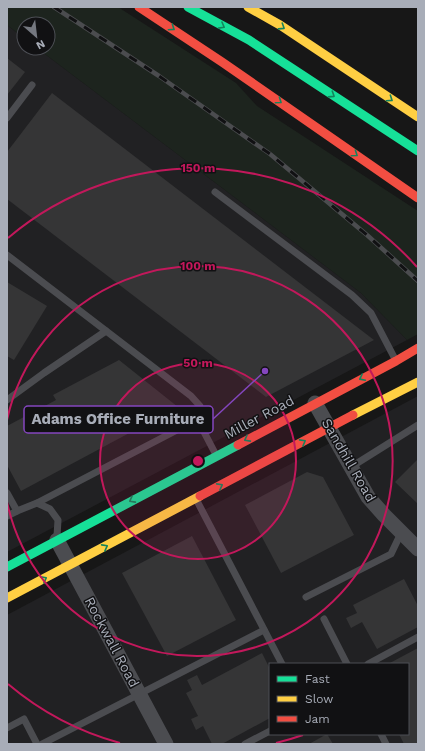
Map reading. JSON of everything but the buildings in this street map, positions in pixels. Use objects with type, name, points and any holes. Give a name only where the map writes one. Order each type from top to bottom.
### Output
[{"type":"main road","points":[[139,7],[222,62],[418,198]]},
{"type":"main road","points":[[188,7],[249,40],[418,151]]},
{"type":"main road","points":[[248,7],[280,25],[418,117]]},
{"type":"main road","name":"Miller Road","points":[[7,567],[418,348]]},
{"type":"main road","points":[[7,598],[418,382]]},
{"type":"street","name":"Sandhill Road","points":[[315,402],[368,497],[384,516],[418,549]]},
{"type":"street","name":"Rockwall Road","points":[[57,540],[166,744]]},
{"type":"lane","points":[[7,118],[32,85]]},
{"type":"lane","points":[[215,192],[352,295],[371,313],[396,360]]},
{"type":"lane","points":[[7,255],[191,396],[200,406],[204,432],[216,456]]},
{"type":"lane","points":[[7,400],[106,331]]},
{"type":"lane","points":[[7,516],[37,503],[202,417]]},
{"type":"lane","points":[[351,467],[418,425]]},
{"type":"lane","points":[[7,493],[17,511]]},
{"type":"lane","points":[[196,499],[281,663]]},
{"type":"lane","points":[[37,503],[50,509],[58,520],[57,540]]},
{"type":"lane","points":[[306,597],[391,554],[402,532]]},
{"type":"lane","points":[[324,619],[346,663]]},
{"type":"lane","points":[[42,744],[264,630]]},
{"type":"lane","points":[[370,663],[418,637]]},
{"type":"lane","points":[[7,728],[24,719],[37,744]]},
{"type":"lane","points":[[244,744],[269,732]]},
{"type":"lane","points":[[382,735],[386,744]]},
{"type":"shaded area","points":[[7,7],[118,7],[236,83],[257,106],[418,211],[418,334],[407,340],[361,293],[48,56],[56,56],[56,16],[16,16],[16,32],[7,25]]},
{"type":"shaded area","points":[[7,25],[16,32],[16,56],[48,56],[361,293],[407,340],[7,552]]},
{"type":"shaded area","points":[[418,396],[418,744],[7,744],[7,615]]},
{"type":"railway","points":[[54,7],[159,76],[270,154],[367,235],[418,281]]},
{"type":"traffic: fast","points":[[188,7],[249,40],[418,151]]},
{"type":"traffic: fast","points":[[7,567],[238,445]]},
{"type":"traffic: slow","points":[[248,7],[280,25],[418,117]]},
{"type":"traffic: slow","points":[[353,415],[418,382]]},
{"type":"traffic: slow","points":[[7,598],[200,496]]},
{"type":"traffic: jam","points":[[139,7],[222,62],[418,198]]},
{"type":"traffic: jam","points":[[238,445],[418,348]]},
{"type":"traffic: jam","points":[[200,496],[353,415]]},
{"type":"place","name":"Adams Office Furniture","points":[[265,371]]}]
